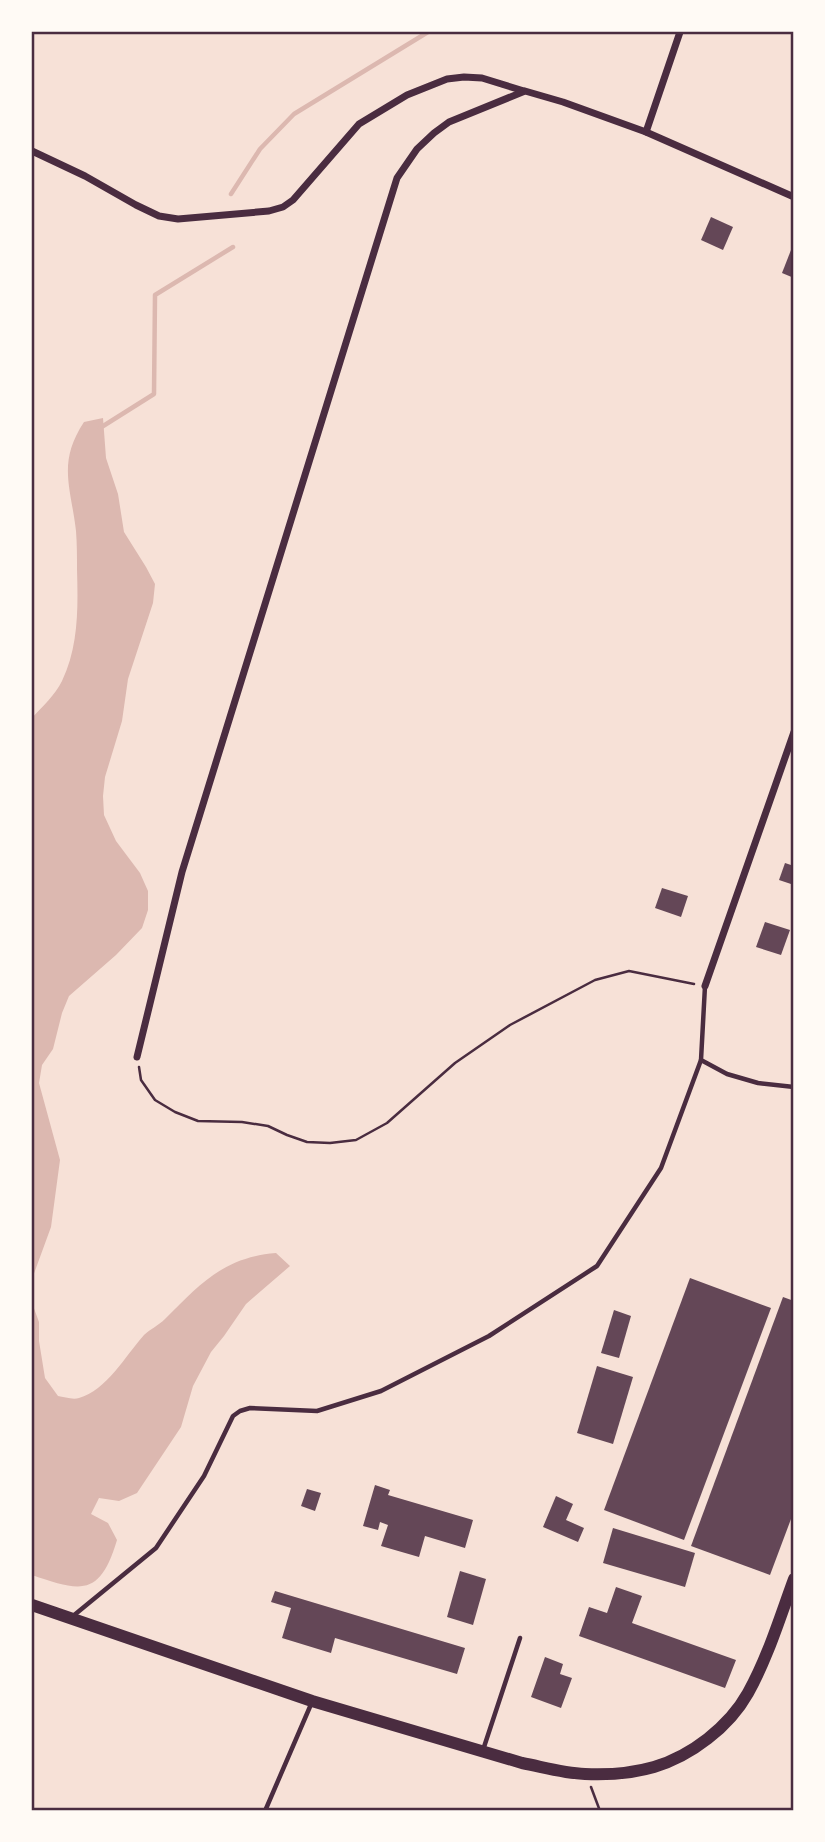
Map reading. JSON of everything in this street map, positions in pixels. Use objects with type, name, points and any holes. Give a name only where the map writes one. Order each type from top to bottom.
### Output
[{"type":"street","points":[[646,132],[680,32]]},
{"type":"street","points":[[32,151],[159,216],[178,219],[269,211],[283,207],[293,200],[359,124],[407,95],[447,79],[482,78],[563,102],[646,132],[793,197]]},
{"type":"street","points":[[137,1057],[182,872],[397,178],[417,149],[449,122],[525,91]]},
{"type":"street","points":[[705,986],[793,732]]},
{"type":"street","points":[[32,1605],[312,1701],[483,1751],[555,1770],[586,1774],[654,1767],[684,1754],[704,1741],[731,1717],[748,1693],[766,1654],[793,1579]]},
{"type":"lane","points":[[71,1618],[156,1548],[204,1476],[233,1416],[240,1410],[250,1408],[317,1411],[381,1391],[489,1336],[597,1266],[661,1168],[701,1060],[705,986]]},
{"type":"lane","points":[[701,1060],[727,1074],[758,1083],[793,1087]]},
{"type":"lane","points":[[483,1751],[520,1638]]},
{"type":"lane","points":[[265,1811],[312,1701]]},
{"type":"path","points":[[137,1057],[141,1080],[155,1100],[198,1121],[242,1122],[268,1126],[307,1142],[356,1140],[387,1123],[454,1063],[510,1026],[595,980],[629,971],[705,986]]},
{"type":"path","points":[[586,1774],[600,1811]]},
{"type":"shaded area","points":[[103,418],[106,458],[118,494],[124,532],[155,584],[153,603],[128,679],[122,721],[105,777],[103,796],[104,815],[116,841],[140,873],[148,891],[148,910],[142,928],[69,996],[53,1049],[42,1065],[39,1083],[60,1160],[51,1227],[32,1279],[32,718],[62,681],[72,654],[77,611],[77,550],[68,463],[84,422]]},
{"type":"shaded area","points":[[276,1253],[290,1266],[246,1304],[211,1352],[193,1386],[181,1427],[137,1493],[119,1501],[99,1498],[91,1514],[108,1523],[117,1540],[103,1572],[96,1581],[86,1585],[64,1585],[32,1575],[32,1303],[39,1322],[45,1378],[58,1396],[77,1399],[89,1394],[107,1380],[144,1335],[214,1274],[242,1260]]},
{"type":"building","points":[[711,217],[733,227],[723,250],[701,240]]},
{"type":"building","points":[[791,250],[794,251],[794,278],[782,273]]},
{"type":"building","points":[[785,863],[794,866],[794,885],[779,880]]},
{"type":"building","points":[[662,888],[688,896],[681,917],[655,908]]},
{"type":"building","points":[[765,922],[790,930],[781,955],[756,947]]},
{"type":"building","points":[[690,1278],[771,1308],[684,1540],[604,1510]]},
{"type":"building","points":[[783,1297],[794,1301],[794,1511],[770,1575],[691,1546]]},
{"type":"building","points":[[614,1310],[631,1316],[619,1358],[601,1353]]},
{"type":"building","points":[[597,1366],[633,1377],[613,1444],[577,1433]]},
{"type":"building","points":[[375,1485],[390,1490],[388,1495],[473,1520],[465,1548],[425,1536],[419,1557],[381,1546],[388,1525],[380,1522],[378,1530],[363,1526]]},
{"type":"building","points":[[307,1489],[321,1493],[315,1511],[301,1506]]},
{"type":"building","points":[[556,1496],[573,1504],[566,1520],[584,1528],[578,1542],[543,1527]]},
{"type":"building","points":[[613,1528],[695,1553],[685,1587],[603,1563]]},
{"type":"building","points":[[460,1571],[486,1579],[473,1625],[447,1617]]},
{"type":"building","points":[[616,1587],[642,1596],[632,1623],[736,1660],[725,1688],[579,1636],[589,1607],[607,1613]]},
{"type":"building","points":[[275,1591],[465,1648],[457,1674],[335,1638],[331,1653],[282,1638],[291,1608],[271,1602]]},
{"type":"building","points":[[545,1657],[563,1664],[560,1674],[572,1678],[561,1708],[531,1697]]},
{"type":"waterway","points":[[231,194],[260,149],[294,114],[428,32]]},
{"type":"waterway","points":[[100,428],[154,394],[155,295],[233,247]]}]
